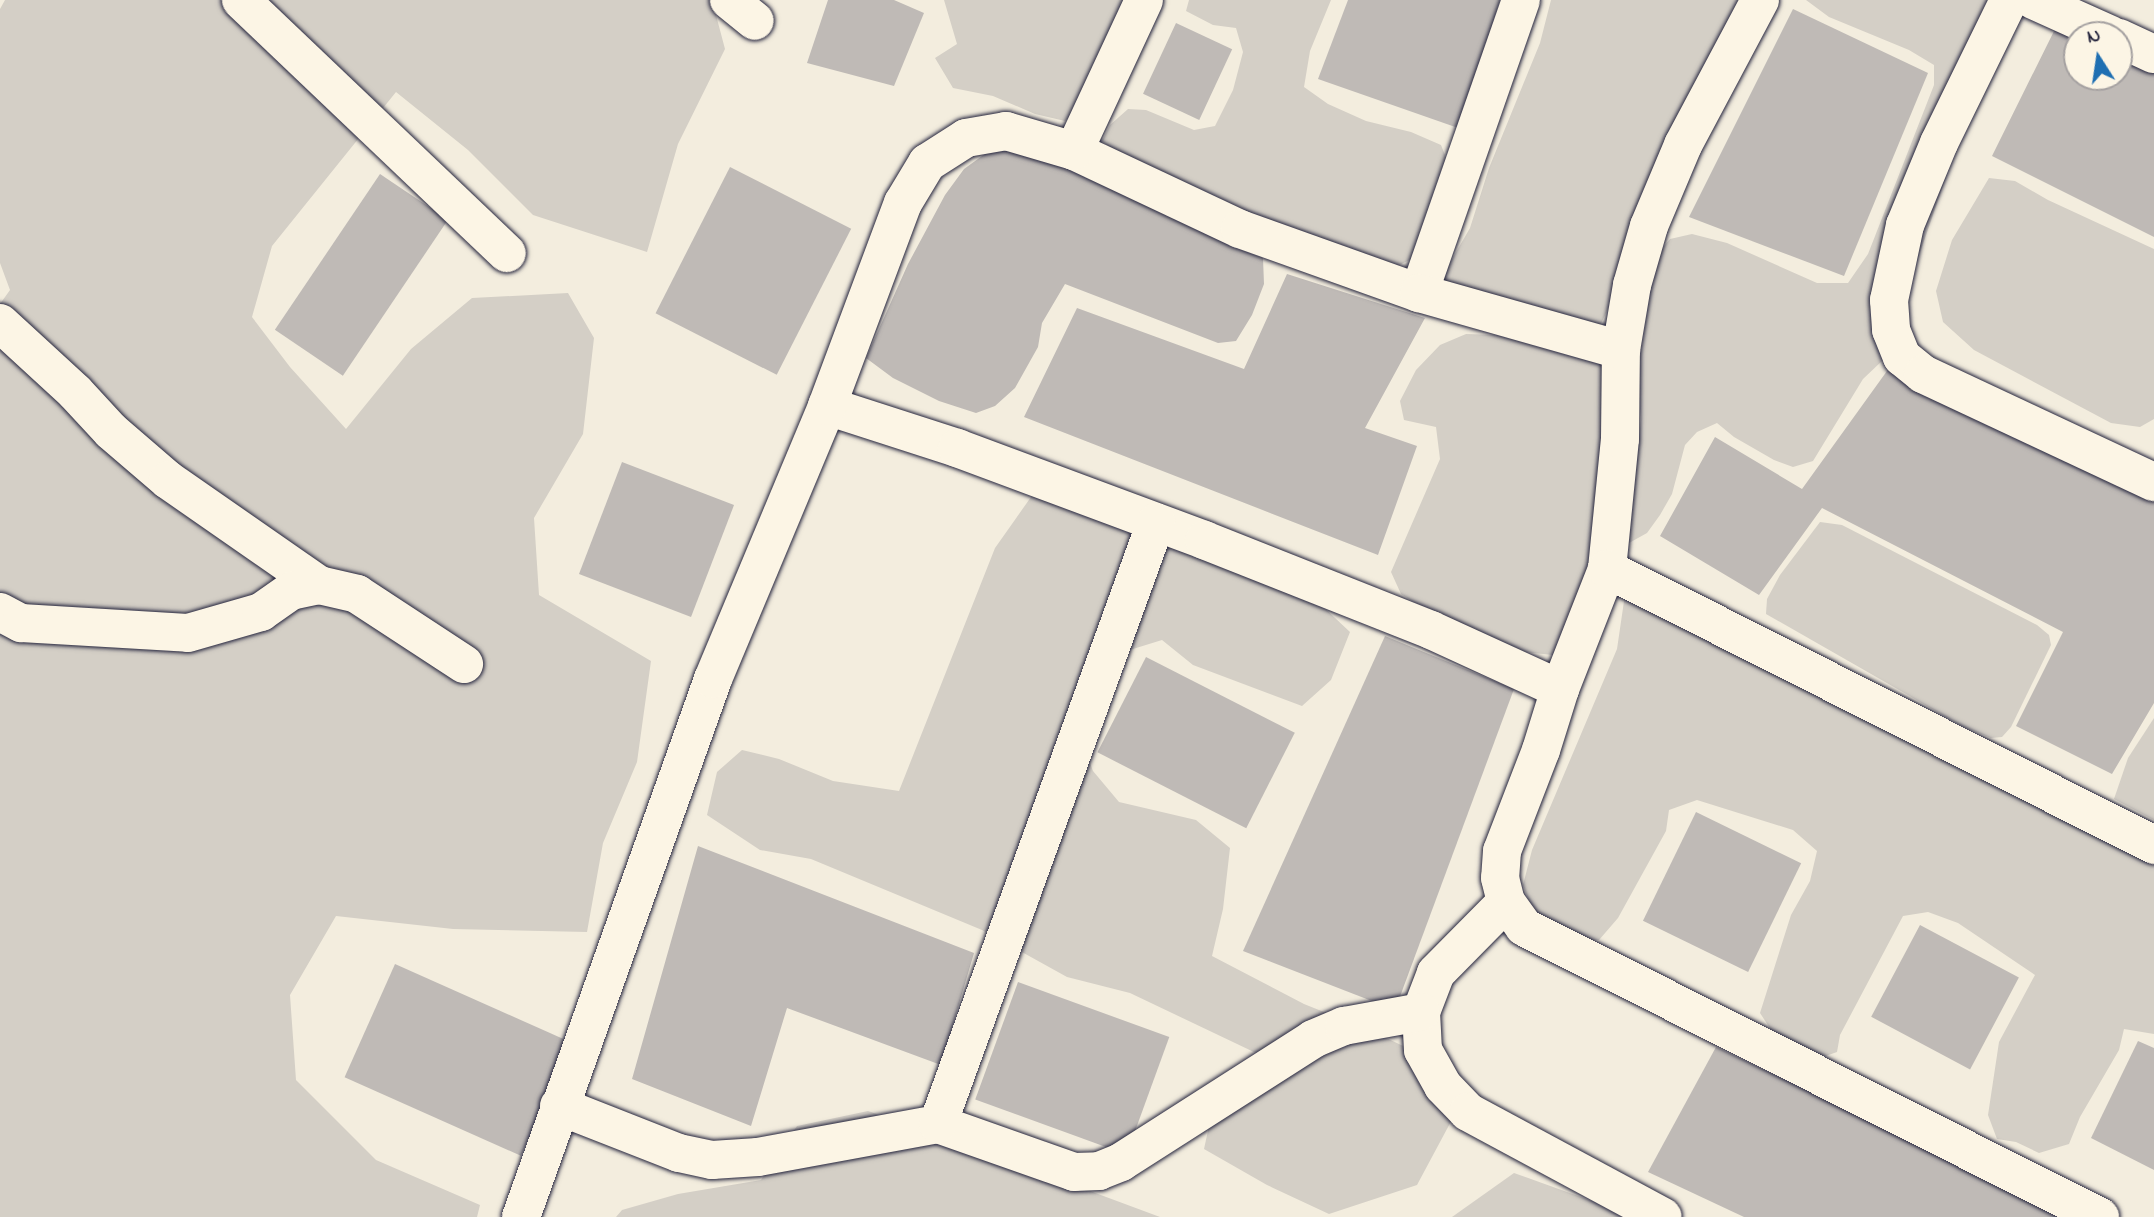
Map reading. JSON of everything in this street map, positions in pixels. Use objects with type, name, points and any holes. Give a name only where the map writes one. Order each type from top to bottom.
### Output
[{"type":"street","points":[[241,0],[507,253]]},
{"type":"street","points":[[1074,151],[1144,0]]},
{"type":"street","points":[[1419,293],[1521,0]]},
{"type":"street","points":[[1760,0],[1683,145],[1649,226],[1632,285],[1621,350],[1620,439],[1607,569],[1560,689],[1502,851],[1500,877],[1506,902],[1524,927],[2100,1217]]},
{"type":"street","points":[[2009,0],[1939,143],[1905,225],[1889,300],[1891,330],[1902,358],[1923,374],[2154,482]]},
{"type":"street","points":[[2033,0],[2080,21]]},
{"type":"street","points":[[2133,44],[2154,54]]},
{"type":"street","points":[[521,1217],[713,679],[827,406],[903,202],[928,163],[966,138],[1006,131],[1074,151],[1240,229],[1419,293],[1621,350]]},
{"type":"street","points":[[0,323],[75,392],[111,431],[169,480],[319,584],[358,594],[464,664]]},
{"type":"street","points":[[827,406],[957,448],[1156,522],[1431,630],[1560,689]]},
{"type":"street","points":[[938,1124],[1156,522]]},
{"type":"street","points":[[1607,569],[2154,845]]},
{"type":"street","points":[[0,612],[21,623],[188,633],[261,612],[291,591],[319,584]]},
{"type":"street","points":[[1506,902],[1436,973],[1421,1012],[1423,1050],[1443,1086],[1468,1112],[1663,1217]]},
{"type":"street","points":[[559,1106],[679,1153],[712,1160],[758,1157],[938,1124],[1074,1172],[1098,1171],[1121,1162],[1313,1039],[1344,1026],[1421,1012]]},
{"type":"shaded area","points":[[5,0],[712,0],[725,49],[678,144],[647,252],[533,215],[468,150],[396,92],[272,246],[252,317],[290,367],[346,429],[411,349],[472,298],[568,293],[594,338],[583,434],[534,518],[539,595],[651,661],[637,762],[603,843],[587,932],[453,929],[336,916],[290,995],[296,1080],[376,1160],[480,1205],[477,1217],[0,1217],[0,304],[10,290],[0,263],[0,9]]},
{"type":"shaded area","points":[[944,0],[1143,0],[1090,95],[1065,121],[1035,114],[993,96],[953,88],[935,58],[957,44]]},
{"type":"shaded area","points":[[1189,0],[1331,0],[1310,51],[1304,87],[1328,104],[1366,121],[1411,132],[1441,145],[1449,165],[1418,256],[1393,268],[1272,228],[1121,156],[1102,141],[1110,125],[1128,109],[1146,110],[1194,130],[1215,126],[1233,90],[1243,52],[1236,28],[1213,25],[1186,11]]},
{"type":"shaded area","points":[[1551,0],[1753,0],[1598,330],[1440,280],[1470,228],[1489,168],[1540,43]]},
{"type":"shaded area","points":[[1806,0],[2000,0],[1974,96],[1883,360],[1863,379],[1813,461],[1793,467],[1774,460],[1734,437],[1717,423],[1697,432],[1685,445],[1672,494],[1660,515],[1647,533],[1629,543],[1641,419],[1637,379],[1655,257],[1670,239],[1692,234],[1727,243],[1817,283],[1848,283],[1868,254],[1934,85],[1934,65],[1909,50],[1829,17]]},
{"type":"shaded area","points":[[1989,178],[2015,181],[2048,200],[2154,249],[2154,419],[2140,427],[2111,423],[1974,350],[1943,322],[1936,291],[1952,240]]},
{"type":"shaded area","points":[[1466,334],[1497,335],[1603,365],[1599,553],[1553,655],[1523,652],[1428,611],[1401,594],[1391,572],[1440,459],[1436,427],[1404,420],[1400,401],[1416,370],[1440,345]]},
{"type":"shaded area","points":[[1043,480],[1318,602],[1350,632],[1331,680],[1302,706],[1193,665],[1162,640],[1120,653],[1076,726],[1093,771],[1119,802],[1196,820],[1230,848],[1223,909],[1212,956],[1304,1004],[1374,1032],[1457,1072],[1455,1114],[1417,1185],[1329,1214],[1267,1185],[1204,1149],[1216,1094],[1256,1053],[1130,993],[1067,977],[982,930],[811,859],[760,850],[707,815],[717,772],[742,750],[779,759],[833,781],[899,791],[995,548]]},
{"type":"shaded area","points":[[1820,522],[1842,525],[2037,625],[2049,635],[2051,645],[2011,727],[2002,737],[1991,738],[1962,726],[1766,614],[1767,599],[1780,575]]},
{"type":"shaded area","points":[[1628,574],[2154,841],[2154,1034],[2124,1029],[2119,1050],[2080,1117],[2069,1144],[2039,1153],[2016,1142],[1997,1139],[1988,1115],[1999,1042],[2035,975],[1958,923],[1928,912],[1903,916],[1840,1035],[1837,1052],[1820,1058],[1775,1036],[1760,1013],[1791,915],[1810,881],[1817,851],[1793,830],[1697,800],[1669,810],[1666,831],[1618,918],[1599,940],[1568,940],[1535,918],[1523,885],[1532,850],[1617,649]]},
{"type":"shaded area","points":[[2154,718],[2154,820],[2114,799],[2128,758]]},
{"type":"shaded area","points":[[868,1111],[1160,1217],[616,1217],[622,1210],[678,1194],[761,1180],[797,1126]]},
{"type":"shaded area","points":[[1514,1173],[1628,1214],[1629,1217],[1452,1217]]},
{"type":"building","points":[[828,0],[894,0],[924,13],[894,86],[807,63]]},
{"type":"building","points":[[1348,0],[1500,0],[1461,129],[1318,79]]},
{"type":"building","points":[[1793,9],[1928,73],[1844,276],[1689,217]]},
{"type":"building","points":[[1176,23],[1232,49],[1199,120],[1143,94]]},
{"type":"building","points":[[2058,23],[2063,26],[2063,91],[2133,91],[2133,61],[2154,72],[2154,237],[1992,156]]},
{"type":"building","points":[[1023,150],[1118,189],[1233,247],[1263,258],[1264,284],[1252,315],[1236,341],[1218,343],[1065,284],[1042,323],[1038,347],[1015,388],[995,406],[976,413],[939,401],[893,378],[866,358],[908,264],[945,195],[964,169],[989,151]]},
{"type":"building","points":[[730,167],[851,229],[777,375],[656,313]]},
{"type":"building","points":[[380,174],[448,220],[343,376],[275,330]]},
{"type":"building","points":[[1287,274],[1425,318],[1365,428],[1417,446],[1378,555],[1024,417],[1077,308],[1244,369]]},
{"type":"building","points":[[1892,364],[2154,502],[2154,703],[2112,774],[2016,726],[2063,632],[1822,508],[1759,595],[1660,536],[1715,437],[1802,489]]},
{"type":"building","points":[[622,462],[734,505],[691,617],[579,574]]},
{"type":"building","points":[[1385,636],[1514,689],[1395,1010],[1243,951]]},
{"type":"building","points":[[1146,657],[1295,733],[1246,828],[1097,752]]},
{"type":"building","points":[[1696,812],[1801,863],[1748,972],[1643,921]]},
{"type":"building","points":[[698,846],[974,953],[941,1065],[787,1008],[751,1126],[632,1079]]},
{"type":"building","points":[[1920,925],[2019,978],[1970,1069],[1871,1017]]},
{"type":"building","points":[[395,964],[571,1043],[521,1156],[345,1077]]},
{"type":"building","points":[[1018,982],[1169,1037],[1127,1155],[975,1099]]},
{"type":"building","points":[[2138,1041],[2154,1048],[2154,1170],[2091,1138]]},
{"type":"building","points":[[1716,1047],[2072,1217],[1744,1217],[1648,1172]]}]
